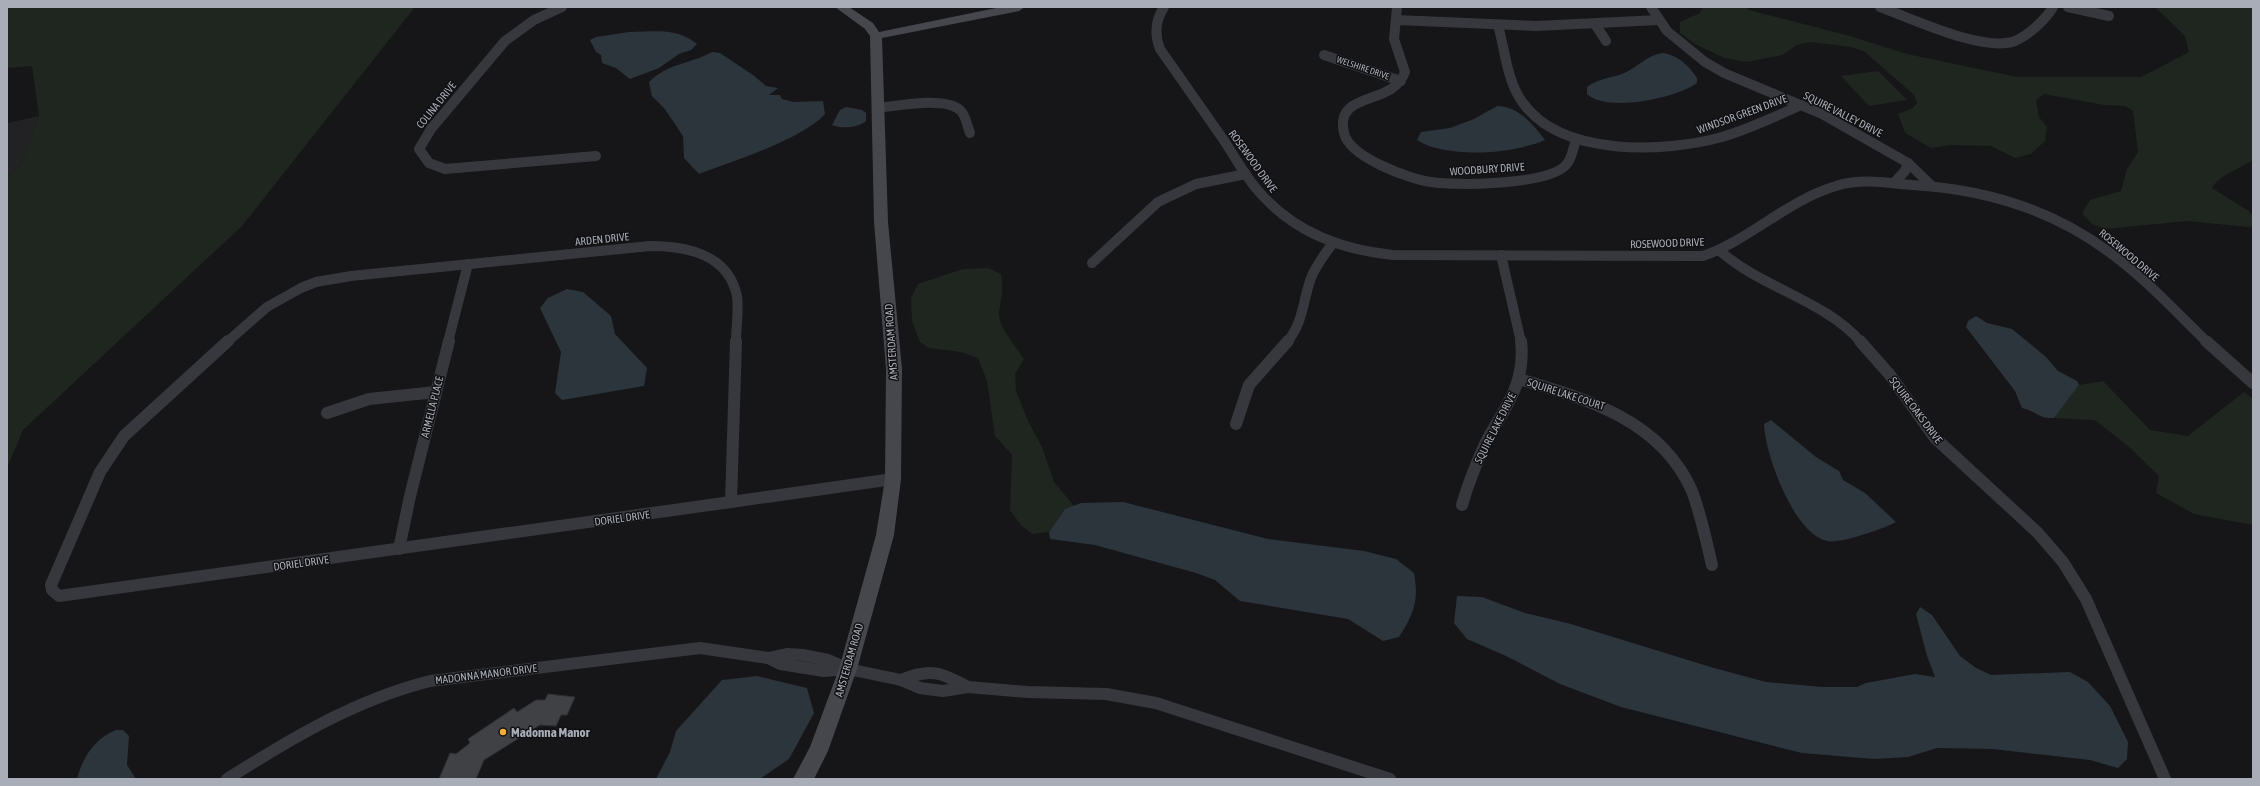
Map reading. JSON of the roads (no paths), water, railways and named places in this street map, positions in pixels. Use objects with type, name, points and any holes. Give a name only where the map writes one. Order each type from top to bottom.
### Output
[{"type":"street","name":"COLINA DRIVE","points":[[562,7],[551,9],[505,41],[431,129],[420,149],[424,161],[445,169],[596,156]]},
{"type":"street","points":[[841,7],[869,26],[876,36],[1019,7]]},
{"type":"street","name":"ROSEWOOD DRIVE","points":[[1164,7],[1156,21],[1156,41],[1246,174],[1260,193],[1278,211],[1333,243],[1358,251],[1379,254],[1693,257],[1720,251],[1767,221],[1836,186],[1866,181],[1969,190],[2014,201],[2067,223],[2092,239],[2135,273],[2253,383]]},
{"type":"street","points":[[1397,7],[1394,39],[1405,72],[1401,81]]},
{"type":"street","name":"SQUIRE VALLEY DRIVE","points":[[1651,7],[1659,20],[1678,42],[1705,62],[1724,73],[1822,114],[1908,163],[1932,186]]},
{"type":"street","points":[[1880,7],[1967,39],[1997,43],[2015,41],[2047,18],[2053,7]]},
{"type":"street","points":[[2068,7],[2108,16]]},
{"type":"street","points":[[1396,20],[1536,26],[1659,20]]},
{"type":"street","points":[[1595,24],[1606,41]]},
{"type":"street","name":"WINDSOR GREEN DRIVE","points":[[1498,25],[1522,101],[1545,124],[1576,140],[1593,145],[1612,147],[1668,146],[1712,140],[1775,118],[1801,105]]},
{"type":"street","name":"AMSTERDAM ROAD","points":[[803,779],[818,751],[848,669],[884,535],[893,480],[894,369],[880,222],[876,36]]},
{"type":"street","name":"WELSHIRE DRIVE","points":[[1324,55],[1401,81]]},
{"type":"street","name":"WOODBURY DRIVE","points":[[1401,81],[1395,88],[1350,107],[1344,114],[1342,126],[1346,140],[1352,147],[1409,176],[1430,182],[1452,185],[1550,175],[1567,164],[1576,140]]},
{"type":"street","points":[[877,108],[939,104],[950,105],[960,110],[964,115],[970,133]]},
{"type":"street","points":[[1894,183],[1905,171],[1908,163]]},
{"type":"street","points":[[1092,263],[1158,202],[1196,184],[1246,174]]},
{"type":"street","points":[[1236,424],[1249,385],[1290,339],[1296,329],[1301,319],[1311,279],[1317,265],[1333,243]]},
{"type":"street","name":"ARDEN DRIVE","points":[[252,320],[288,294],[316,282],[351,276],[664,246],[696,251],[719,263],[732,280],[737,298],[731,502]]},
{"type":"street","name":"SQUIRE OAKS DRIVE","points":[[1720,251],[1736,265],[1824,313],[1860,340],[1890,375],[1935,438],[2037,532],[2063,562],[2086,600],[2165,779]]},
{"type":"street","name":"SQUIRE LAKE DRIVE","points":[[1462,505],[1470,478],[1486,442],[1512,397],[1522,364],[1521,344],[1501,255]]},
{"type":"street","name":"ARMELLA PLACE","points":[[399,549],[468,264]]},
{"type":"street","name":"DORIEL DRIVE","points":[[252,320],[140,420],[111,454],[89,494],[51,585],[52,590],[59,596],[68,596],[893,480]]},
{"type":"street","name":"SQUIRE LAKE COURT","points":[[1519,378],[1607,406],[1655,440],[1686,480],[1700,516],[1712,565]]},
{"type":"street","points":[[327,413],[369,399],[436,392]]},
{"type":"street","name":"MADONNA MANOR DRIVE","points":[[227,779],[335,713],[408,685],[430,681],[700,648],[768,658],[780,664],[824,671],[848,669],[901,680],[920,688],[944,691],[968,687],[1028,692],[1106,694],[1135,698],[1156,702],[1390,779]]},
{"type":"place","name":"Madonna Manor","points":[[503,732]]}]
